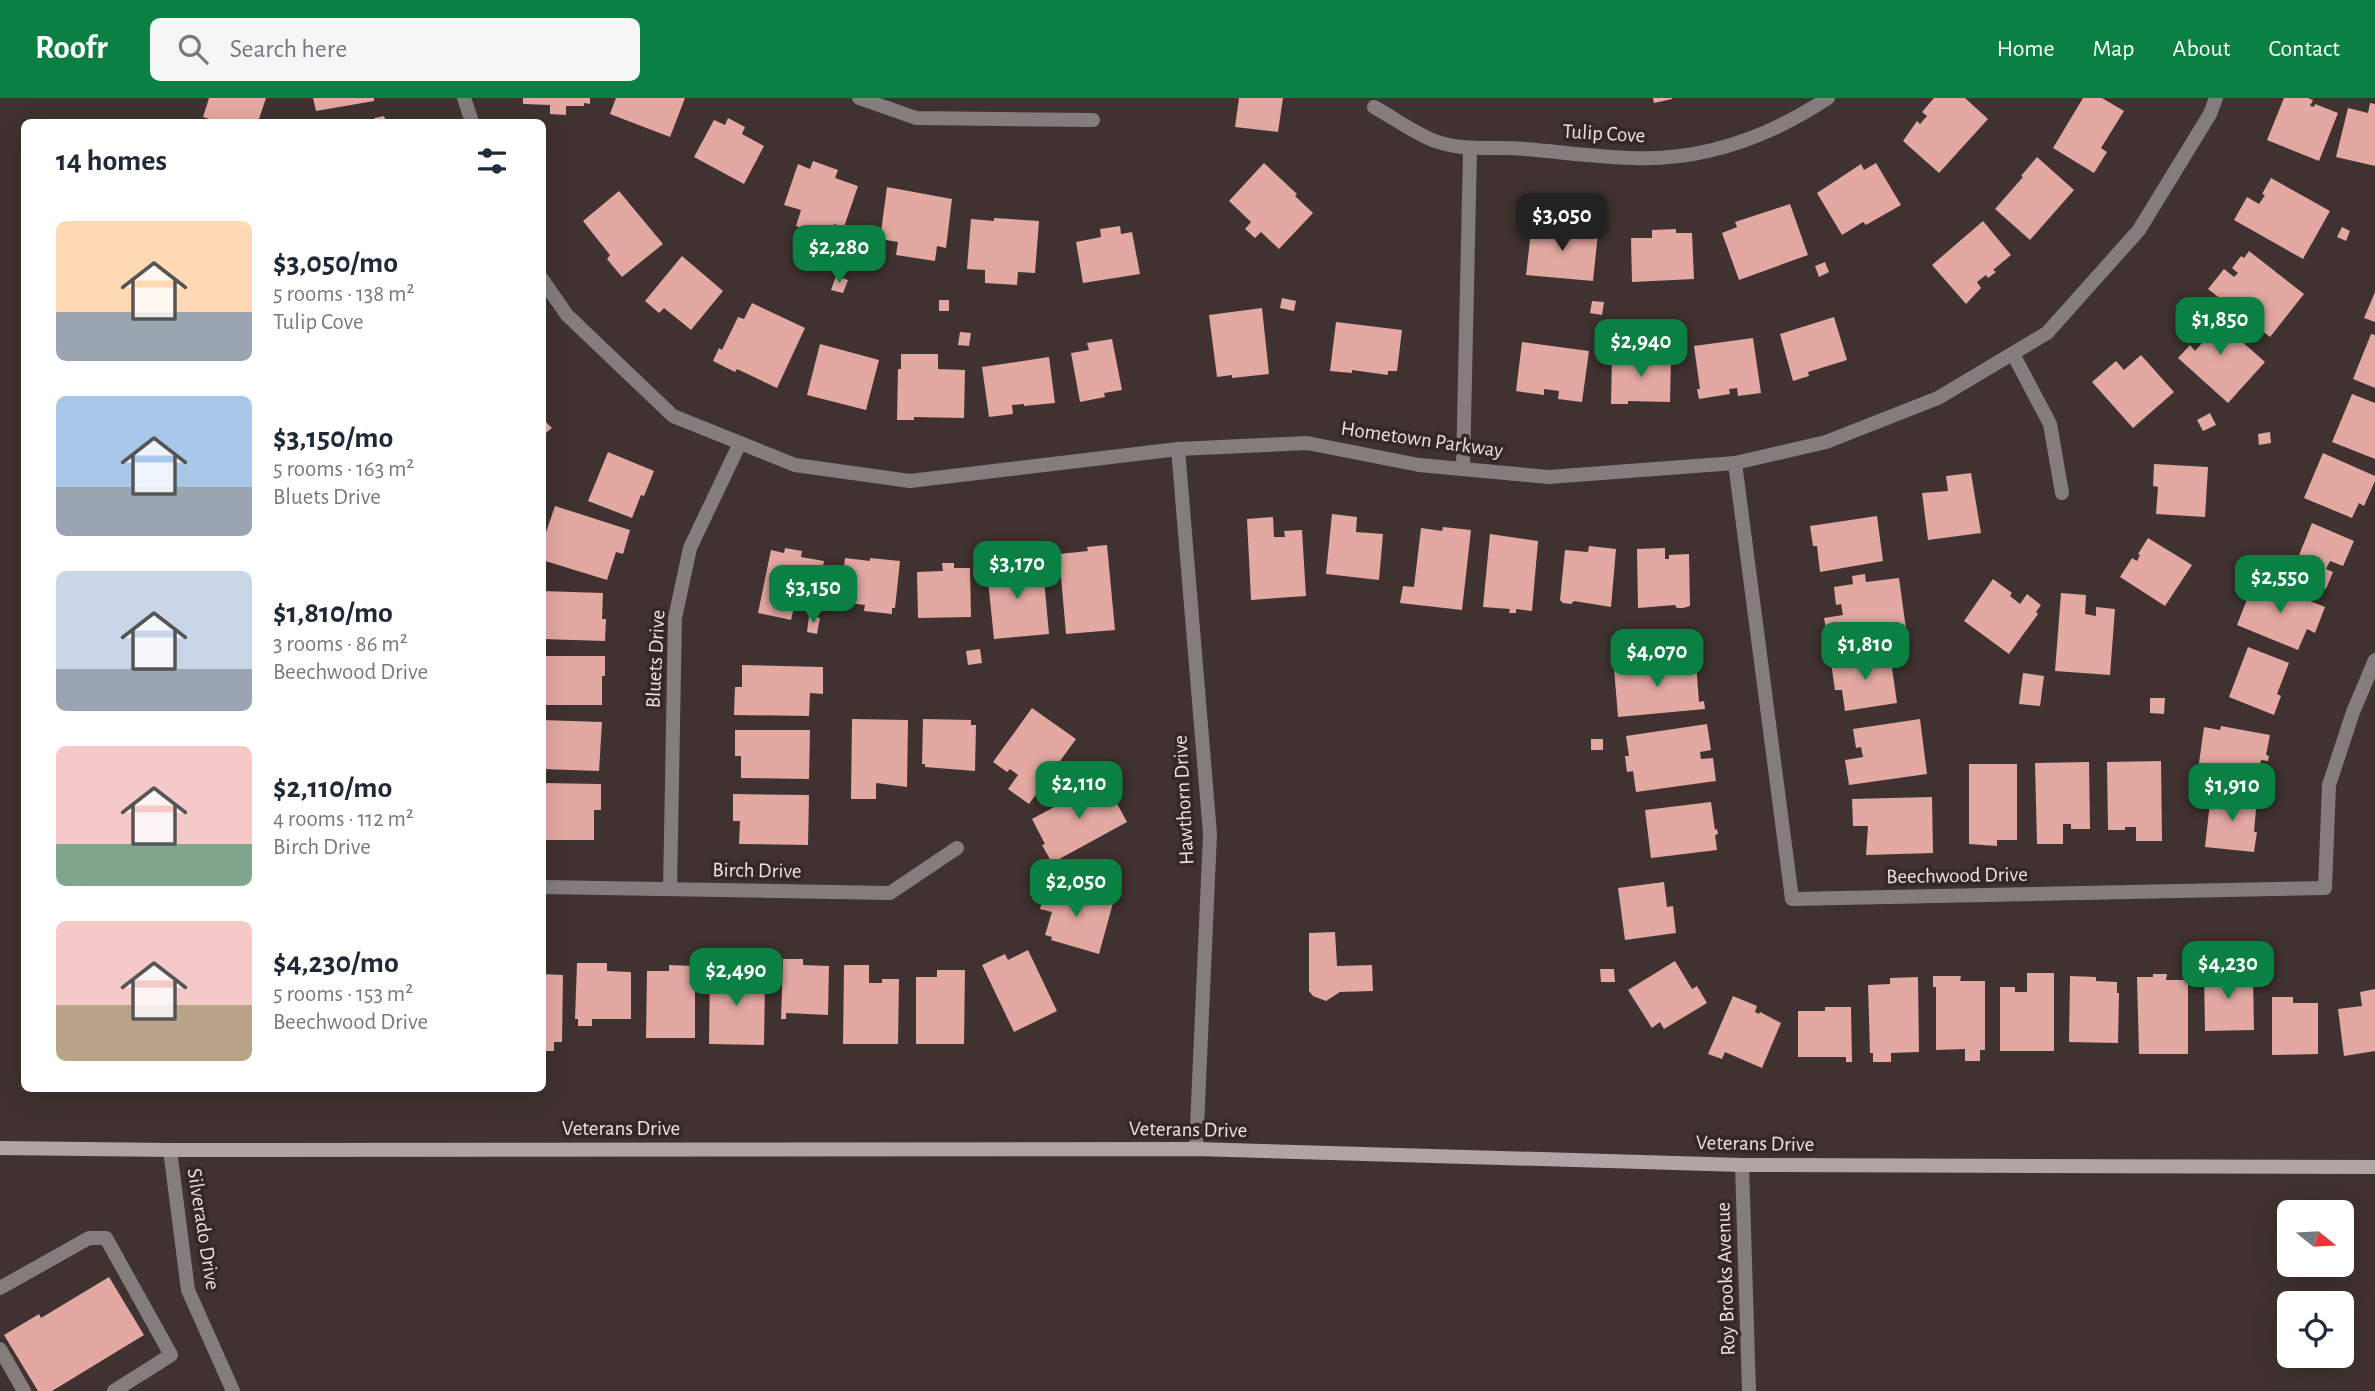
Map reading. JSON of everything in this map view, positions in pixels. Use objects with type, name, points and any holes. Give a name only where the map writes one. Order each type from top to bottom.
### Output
[{"type":"main road","name":"Veterans Drive","points":[[0,1147],[170,1150],[1196,1149],[1742,1165],[2375,1167]]},
{"type":"street","points":[[464,98],[471,119]]},
{"type":"street","points":[[859,98],[916,118],[1093,120]]},
{"type":"street","name":"Tulip Cove","points":[[1374,107],[1434,141],[1470,150],[1502,147],[1634,158],[1708,151],[1764,135],[1828,98]]},
{"type":"street","name":"Hometown Parkway","points":[[546,285],[567,315],[673,416],[795,466],[910,481],[1178,449],[1307,443],[1419,465],[1549,477],[1735,463],[1826,442],[1938,398],[2047,333],[2139,230],[2210,114],[2216,98]]},
{"type":"street","points":[[1463,469],[1470,150]]},
{"type":"street","points":[[2013,354],[2050,424],[2062,493]]},
{"type":"street","name":"Bluets Drive","points":[[670,889],[675,618],[690,548],[740,443]]},
{"type":"street","name":"Hawthorn Drive","points":[[1178,449],[1210,834],[1196,1149]]},
{"type":"street","name":"Beechwood Drive","points":[[1735,463],[1793,899],[2325,888],[2329,785],[2353,712],[2375,660]]},
{"type":"street","name":"Birch Drive","points":[[546,887],[890,893],[957,848]]},
{"type":"street","name":"Silverado Drive","points":[[170,1150],[188,1290],[233,1391]]},
{"type":"street","name":"Roy Brooks Avenue","points":[[1742,1165],[1749,1391]]},
{"type":"street","points":[[0,1288],[89,1238],[106,1238],[171,1354],[114,1391]]},
{"type":"street","points":[[0,1349],[24,1391]]},
{"type":"building","points":[[209,98],[266,98],[259,119],[203,117]]},
{"type":"building","points":[[313,98],[374,98],[374,101],[316,111]]},
{"type":"building","points":[[523,98],[590,98],[590,104],[566,106],[566,115],[550,114],[550,105],[523,104]]},
{"type":"building","points":[[616,98],[685,98],[670,137],[610,114]]},
{"type":"building","points":[[1239,98],[1283,98],[1278,132],[1235,127]]},
{"type":"building","points":[[1653,98],[1672,98],[1672,99],[1654,103]]},
{"type":"building","points":[[1934,98],[1965,98],[1988,119],[1939,173],[1903,141],[1917,121],[1920,124],[1927,116],[1922,112]]},
{"type":"building","points":[[2083,98],[2102,98],[2124,111],[2101,148],[2107,152],[2094,173],[2053,148]]},
{"type":"building","points":[[2284,98],[2308,98],[2313,100],[2310,106],[2314,107],[2315,104],[2338,113],[2319,161],[2267,140]]},
{"type":"building","points":[[2370,103],[2375,104],[2375,166],[2336,157],[2348,108],[2368,113]]},
{"type":"building","points":[[728,118],[745,127],[742,134],[764,146],[744,184],[694,157],[714,120],[725,125]]},
{"type":"building","points":[[2037,157],[2074,190],[2030,240],[1995,209]]},
{"type":"building","points":[[813,161],[838,170],[835,178],[858,186],[844,227],[834,224],[830,237],[796,226],[801,210],[784,205],[798,164],[810,169]]},
{"type":"building","points":[[1264,163],[1313,213],[1279,249],[1261,232],[1255,238],[1245,229],[1251,222],[1229,201]]},
{"type":"building","points":[[1876,163],[1901,205],[1842,235],[1817,193],[1861,164],[1864,170]]},
{"type":"building","points":[[2271,178],[2330,211],[2303,259],[2234,220],[2247,197],[2259,204]]},
{"type":"building","points":[[887,187],[952,199],[946,248],[937,246],[935,261],[896,255],[898,242],[880,239]]},
{"type":"building","points":[[619,191],[663,244],[622,277],[607,259],[610,255],[583,221]]},
{"type":"building","points":[[1790,204],[1808,255],[1739,280],[1722,233],[1737,227],[1735,222]]},
{"type":"building","points":[[994,218],[1039,221],[1035,273],[1018,272],[1017,285],[985,283],[985,270],[967,269],[971,219],[994,221]]},
{"type":"building","points":[[1983,221],[2011,255],[1993,270],[1996,272],[1977,282],[1981,288],[1966,304],[1932,265]]},
{"type":"building","points":[[1532,223],[1598,233],[1593,281],[1526,275]]},
{"type":"building","points":[[1120,226],[1121,234],[1132,232],[1140,274],[1083,283],[1076,242],[1101,237],[1100,229]]},
{"type":"building","points":[[2342,227],[2350,231],[2346,241],[2337,237]]},
{"type":"building","points":[[1676,229],[1676,233],[1692,233],[1694,279],[1632,282],[1631,238],[1652,238],[1652,230]]},
{"type":"building","points":[[2249,251],[2304,294],[2270,337],[2208,289],[2224,269],[2234,277],[2238,273],[2232,268],[2241,256],[2244,258]]},
{"type":"building","points":[[682,256],[723,291],[691,330],[664,308],[659,313],[645,301]]},
{"type":"building","points":[[1825,262],[1829,272],[1819,277],[1815,266]]},
{"type":"building","points":[[836,276],[848,280],[843,293],[831,290]]},
{"type":"building","points":[[2375,292],[2375,322],[2364,318]]},
{"type":"building","points":[[1282,298],[1296,301],[1294,311],[1280,308]]},
{"type":"building","points":[[939,300],[949,300],[949,311],[939,311]]},
{"type":"building","points":[[1592,301],[1604,302],[1602,315],[1590,313]]},
{"type":"building","points":[[752,303],[805,328],[777,388],[713,361],[719,348],[722,350],[738,317],[744,319]]},
{"type":"building","points":[[1262,308],[1269,374],[1217,377],[1209,315]]},
{"type":"building","points":[[2205,309],[2265,362],[2228,403],[2178,358],[2190,345],[2195,351],[2203,342],[2188,329]]},
{"type":"building","points":[[1834,317],[1847,360],[1808,372],[1809,376],[1793,381],[1780,334]]},
{"type":"building","points":[[1336,322],[1402,330],[1397,371],[1388,371],[1388,375],[1352,370],[1352,373],[1330,371]]},
{"type":"building","points":[[960,332],[971,333],[969,346],[958,345]]},
{"type":"building","points":[[2371,334],[2375,335],[2375,388],[2353,379]]},
{"type":"building","points":[[1753,338],[1761,393],[1738,396],[1737,388],[1729,389],[1730,394],[1699,399],[1694,346]]},
{"type":"building","points":[[1112,339],[1122,390],[1080,402],[1071,353],[1089,350],[1087,343]]},
{"type":"building","points":[[1522,342],[1589,351],[1582,402],[1558,399],[1559,391],[1544,389],[1544,395],[1516,391]]},
{"type":"building","points":[[820,344],[879,360],[866,410],[807,395]]},
{"type":"building","points":[[901,354],[938,354],[938,369],[965,370],[964,418],[914,417],[914,420],[897,420]]},
{"type":"building","points":[[1612,355],[1671,356],[1670,402],[1628,401],[1628,404],[1611,404]]},
{"type":"building","points":[[2141,355],[2174,392],[2133,428],[2092,382],[2116,361],[2124,370]]},
{"type":"building","points":[[1049,357],[1055,403],[1012,405],[1013,414],[989,417],[982,367]]},
{"type":"building","points":[[2352,394],[2375,403],[2375,459],[2332,442]]},
{"type":"building","points":[[2210,413],[2216,425],[2203,431],[2197,420]]},
{"type":"building","points":[[546,422],[552,428],[546,433]]},
{"type":"building","points":[[2270,432],[2271,443],[2259,445],[2258,434]]},
{"type":"building","points":[[608,452],[654,471],[632,518],[588,501]]},
{"type":"building","points":[[2323,453],[2375,476],[2364,506],[2359,503],[2352,518],[2304,498]]},
{"type":"building","points":[[2154,464],[2208,467],[2205,517],[2156,514],[2158,487],[2153,486]]},
{"type":"building","points":[[1971,473],[1981,533],[1928,540],[1922,493],[1948,491],[1946,476]]},
{"type":"building","points":[[555,506],[630,530],[623,554],[616,552],[607,580],[546,561],[546,532]]},
{"type":"building","points":[[1332,514],[1357,517],[1356,532],[1383,534],[1379,580],[1326,574]]},
{"type":"building","points":[[1877,516],[1883,561],[1820,572],[1817,546],[1813,546],[1810,526]]},
{"type":"building","points":[[1273,517],[1274,537],[1285,537],[1284,531],[1302,530],[1306,596],[1251,600],[1247,519]]},
{"type":"building","points":[[2312,523],[2354,541],[2343,566],[2330,561],[2326,569],[2333,572],[2326,589],[2291,575]]},
{"type":"building","points":[[1443,527],[1471,530],[1462,610],[1400,603],[1403,586],[1414,587],[1421,528],[1442,531]]},
{"type":"building","points":[[1490,534],[1538,541],[1532,611],[1516,609],[1516,613],[1509,613],[1510,609],[1483,607]]},
{"type":"building","points":[[2148,538],[2192,565],[2165,606],[2120,577],[2132,558],[2137,561],[2140,555],[2138,554]]},
{"type":"building","points":[[1107,545],[1115,630],[1066,634],[1059,554],[1088,551],[1087,547]]},
{"type":"building","points":[[1589,546],[1616,549],[1611,607],[1574,601],[1571,604],[1563,603],[1560,600],[1565,550],[1588,552]]},
{"type":"building","points":[[785,548],[802,551],[801,557],[824,561],[814,611],[794,607],[791,620],[758,613],[771,550],[784,553]]},
{"type":"building","points":[[1665,548],[1665,559],[1669,559],[1669,555],[1689,554],[1690,606],[1638,608],[1637,549]]},
{"type":"building","points":[[845,558],[900,561],[892,614],[864,611],[865,605],[840,602]]},
{"type":"building","points":[[1010,558],[1012,579],[1026,577],[1025,569],[1043,568],[1049,634],[994,639],[986,561]]},
{"type":"building","points":[[942,563],[954,563],[954,568],[970,568],[971,617],[918,618],[917,572],[943,571]]},
{"type":"building","points":[[1865,574],[1866,582],[1899,578],[1906,629],[1828,640],[1824,618],[1843,615],[1841,604],[1836,605],[1834,587],[1853,584],[1852,576]]},
{"type":"building","points":[[1993,579],[2012,593],[2010,596],[2020,604],[2027,594],[2041,605],[2036,612],[2038,614],[2009,654],[1964,621]]},
{"type":"building","points":[[2255,579],[2325,607],[2315,633],[2307,629],[2298,650],[2237,625]]},
{"type":"building","points":[[546,591],[603,593],[605,641],[546,639]]},
{"type":"building","points":[[2061,593],[2086,595],[2085,614],[2096,616],[2096,607],[2115,609],[2110,675],[2055,671]]},
{"type":"building","points":[[809,616],[820,618],[817,634],[807,632]]},
{"type":"building","points":[[2248,647],[2289,663],[2277,694],[2281,696],[2274,715],[2229,697]]},
{"type":"building","points":[[980,649],[982,663],[968,665],[966,651]]},
{"type":"building","points":[[1890,654],[1897,703],[1845,711],[1842,690],[1835,690],[1831,663]]},
{"type":"building","points":[[546,656],[605,656],[602,705],[546,705]]},
{"type":"building","points":[[1696,662],[1699,702],[1704,701],[1705,709],[1618,717],[1614,668]]},
{"type":"building","points":[[742,665],[823,667],[823,694],[810,693],[809,716],[734,715],[735,687],[742,687]]},
{"type":"building","points":[[2023,673],[2044,676],[2040,706],[2019,704]]},
{"type":"building","points":[[2150,698],[2165,698],[2164,714],[2150,713]]},
{"type":"building","points":[[1032,708],[1076,739],[1029,804],[1008,789],[1018,775],[1010,769],[1007,772],[993,762]]},
{"type":"building","points":[[852,719],[908,720],[907,787],[876,783],[876,799],[851,799]]},
{"type":"building","points":[[923,719],[971,720],[971,725],[976,725],[975,771],[925,767],[925,764],[922,764]]},
{"type":"building","points":[[1920,719],[1927,774],[1849,785],[1845,760],[1863,757],[1861,747],[1856,748],[1853,729]]},
{"type":"building","points":[[546,720],[602,722],[599,771],[546,769]]},
{"type":"building","points":[[1707,724],[1711,750],[1700,752],[1701,759],[1713,758],[1716,781],[1636,792],[1633,771],[1627,772],[1625,756],[1629,756],[1626,736]]},
{"type":"building","points":[[2221,726],[2270,735],[2266,755],[2269,756],[2268,761],[2261,760],[2256,786],[2212,778],[2214,766],[2199,763],[2204,727],[2220,730]]},
{"type":"building","points":[[735,730],[810,730],[809,779],[741,778],[741,756],[735,756]]},
{"type":"building","points":[[1591,739],[1603,739],[1603,750],[1591,750]]},
{"type":"building","points":[[2161,761],[2162,841],[2136,841],[2136,827],[2108,830],[2107,762]]},
{"type":"building","points":[[2089,762],[2090,829],[2071,829],[2071,824],[2063,824],[2063,844],[2037,844],[2035,763]]},
{"type":"building","points":[[1969,764],[2017,764],[2017,840],[1997,840],[1997,846],[1969,844]]},
{"type":"building","points":[[1104,780],[1127,822],[1052,863],[1032,819]]},
{"type":"building","points":[[546,783],[601,784],[601,810],[594,810],[594,840],[546,840]]},
{"type":"building","points":[[2211,793],[2257,798],[2254,852],[2205,847]]},
{"type":"building","points":[[733,794],[809,795],[808,845],[739,844],[740,821],[733,821]]},
{"type":"building","points":[[1932,797],[1933,853],[1866,855],[1868,826],[1853,826],[1852,799]]},
{"type":"building","points":[[1711,802],[1718,834],[1715,835],[1717,850],[1651,858],[1645,810]]},
{"type":"building","points":[[1664,882],[1667,907],[1673,906],[1676,933],[1625,940],[1618,888]]},
{"type":"building","points":[[1047,885],[1113,903],[1099,954],[1051,940],[1052,937],[1045,935],[1052,912],[1040,909]]},
{"type":"building","points":[[1335,932],[1337,966],[1372,965],[1373,991],[1340,992],[1326,1001],[1313,996],[1309,991],[1309,933]]},
{"type":"building","points":[[1028,950],[1057,1011],[1014,1032],[982,965],[1005,954],[1008,960]]},
{"type":"building","points":[[783,959],[803,959],[803,965],[829,966],[828,1015],[786,1013],[786,1019],[781,1019]]},
{"type":"building","points":[[1675,961],[1692,989],[1697,986],[1707,1003],[1664,1029],[1660,1022],[1652,1028],[1628,990]]},
{"type":"building","points":[[577,963],[607,963],[607,971],[631,972],[631,1019],[592,1019],[592,1026],[578,1026],[578,1019],[575,1019]]},
{"type":"building","points":[[669,965],[695,966],[695,1038],[646,1038],[647,971],[669,971]]},
{"type":"building","points":[[844,965],[869,965],[869,983],[882,983],[882,979],[899,979],[898,1044],[843,1044]]},
{"type":"building","points":[[710,966],[737,966],[737,980],[765,980],[764,1045],[709,1044]]},
{"type":"building","points":[[1600,969],[1614,969],[1615,982],[1601,982]]},
{"type":"building","points":[[937,970],[965,970],[964,1044],[916,1044],[916,977],[937,977]]},
{"type":"building","points":[[2204,970],[2236,970],[2236,976],[2253,976],[2254,1030],[2205,1031]]},
{"type":"building","points":[[2027,973],[2054,973],[2054,1051],[2000,1051],[2000,987],[2015,987],[2015,992],[2027,992]]},
{"type":"building","points":[[546,974],[563,975],[562,1042],[554,1042],[554,1051],[546,1051]]},
{"type":"building","points":[[2153,974],[2167,974],[2166,980],[2188,980],[2188,1054],[2139,1054],[2137,977],[2153,977]]},
{"type":"building","points":[[1933,976],[1961,976],[1960,981],[1985,981],[1985,1050],[1980,1050],[1980,1061],[1965,1061],[1965,1049],[1936,1050],[1936,987],[1933,987]]},
{"type":"building","points":[[2070,976],[2096,977],[2096,981],[2117,982],[2118,1043],[2069,1042]]},
{"type":"building","points":[[1918,977],[1919,1052],[1891,1053],[1891,1062],[1873,1062],[1873,1053],[1870,1053],[1868,985],[1890,984],[1890,978]]},
{"type":"building","points":[[2375,989],[2375,1051],[2344,1056],[2338,1009],[2362,1006],[2360,992]]},
{"type":"building","points":[[1733,996],[1757,1006],[1755,1012],[1781,1023],[1762,1068],[1725,1052],[1722,1059],[1708,1054]]},
{"type":"building","points":[[2272,997],[2293,997],[2293,1003],[2318,1003],[2318,1054],[2272,1055]]},
{"type":"building","points":[[1825,1007],[1851,1007],[1852,1062],[1846,1062],[1846,1057],[1798,1057],[1798,1011],[1825,1011]]},
{"type":"building","points":[[109,1277],[144,1335],[52,1391],[38,1391],[4,1335],[39,1314],[41,1318]]}]
